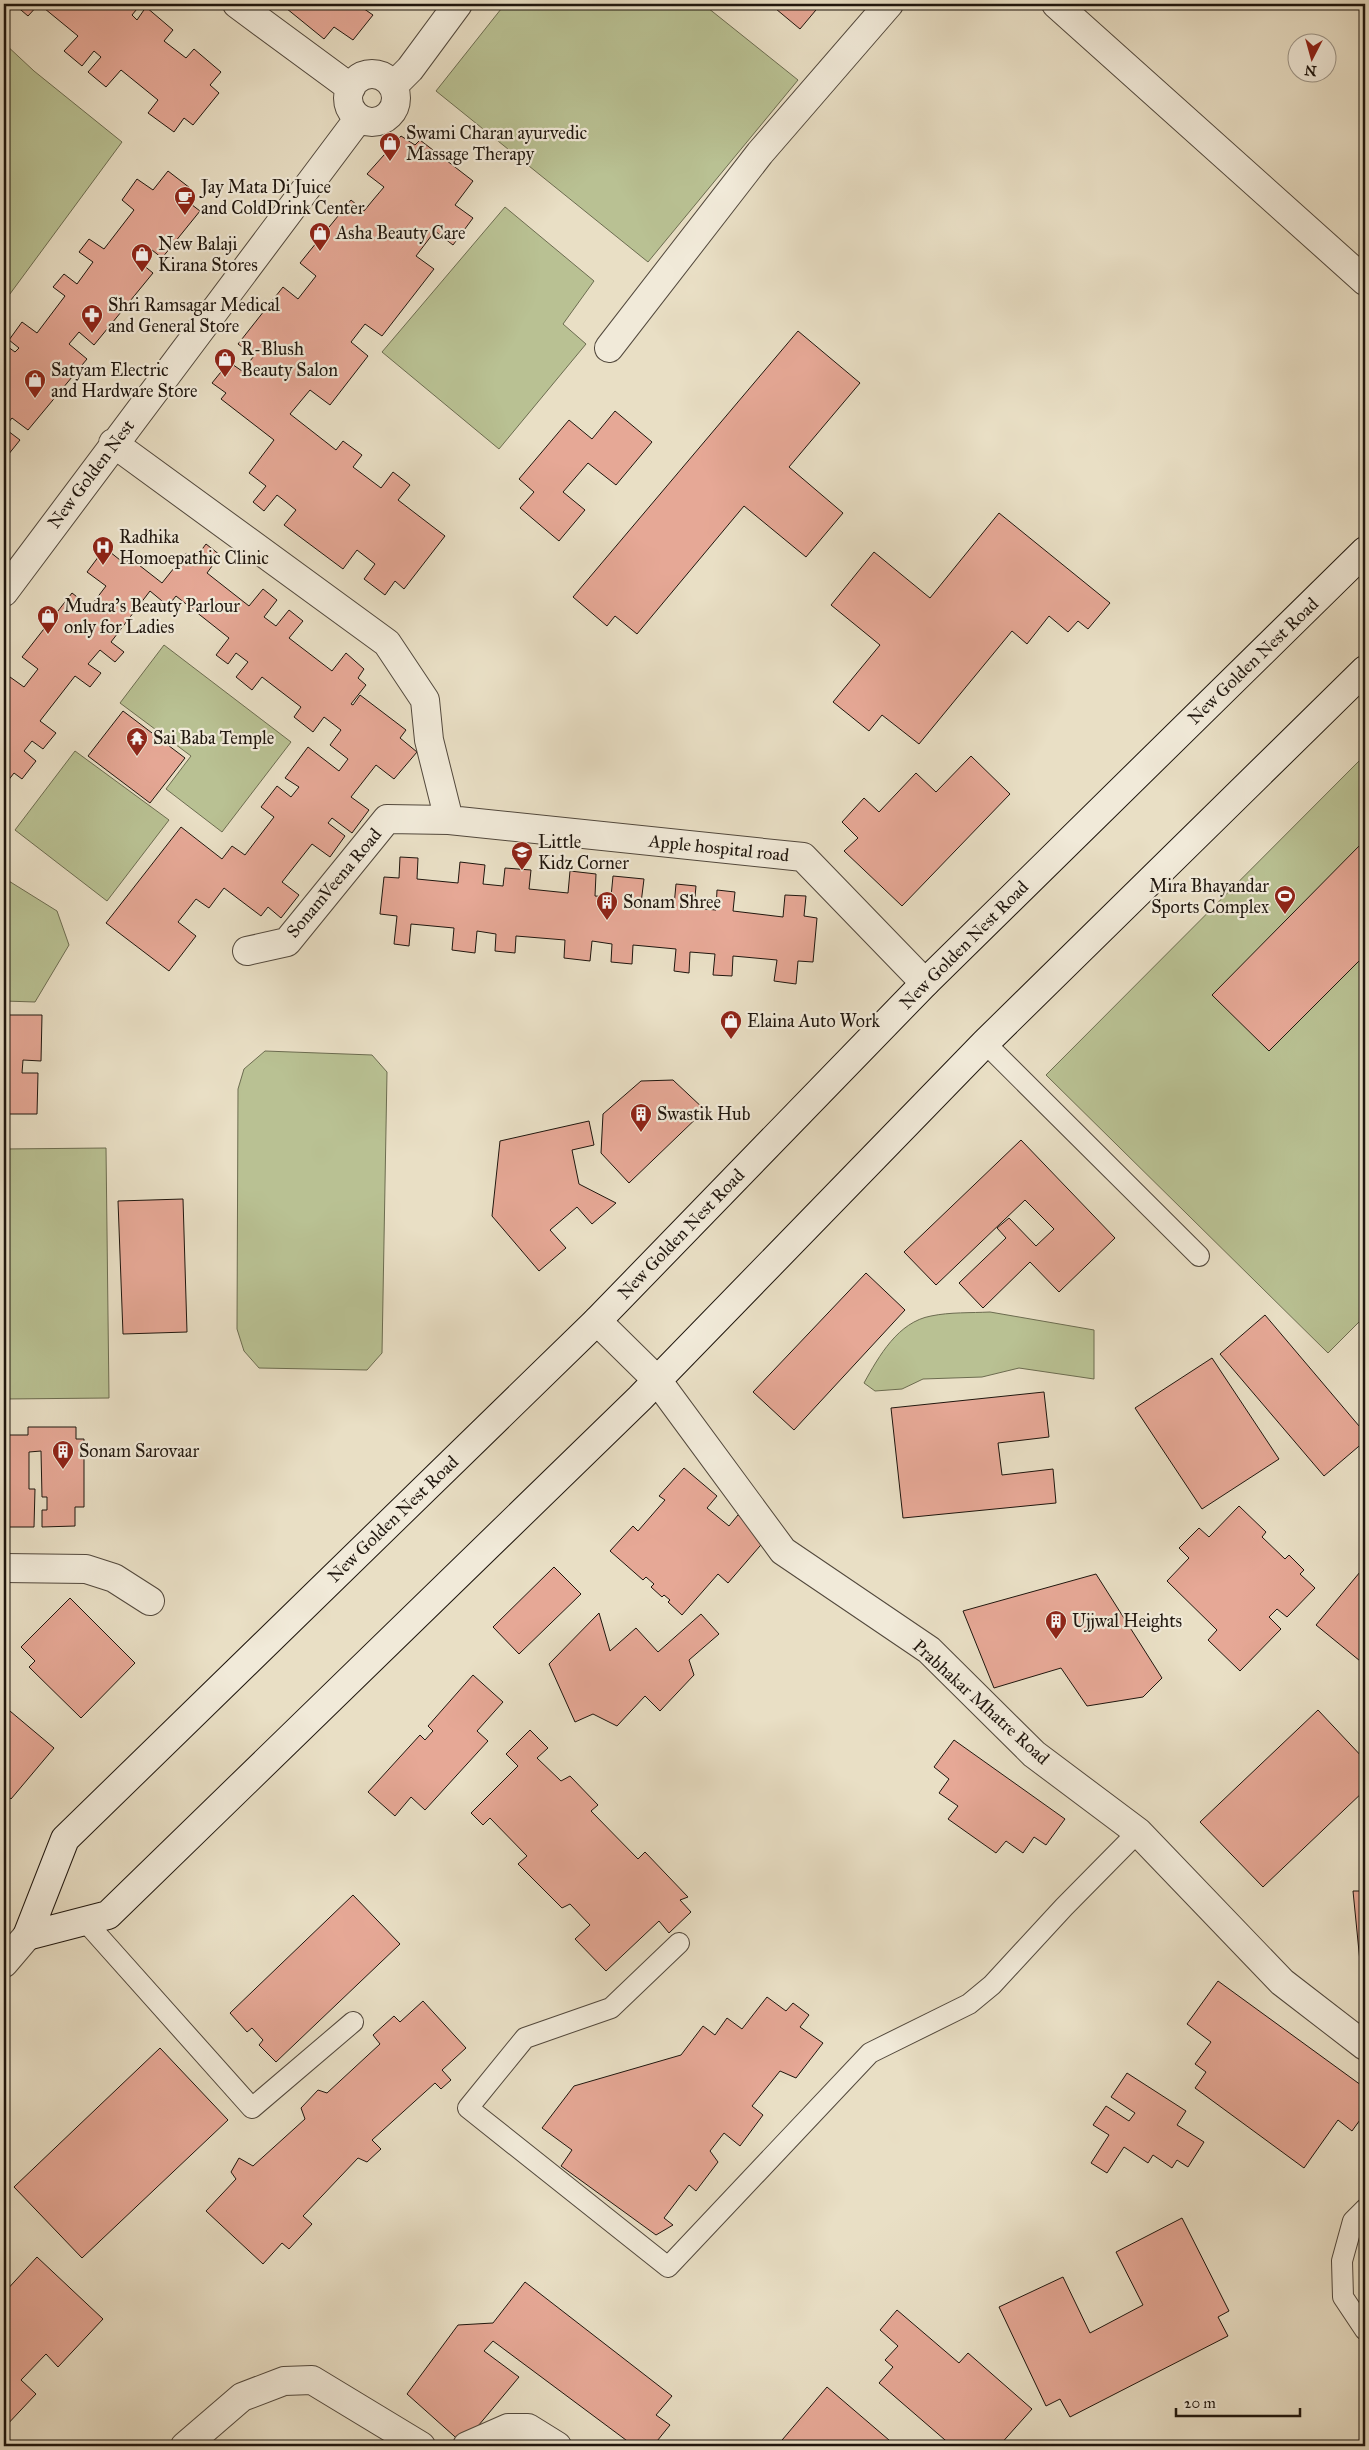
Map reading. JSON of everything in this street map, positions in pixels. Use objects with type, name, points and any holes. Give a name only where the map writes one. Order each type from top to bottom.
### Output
[{"type":"street","points":[[393,86],[410,69],[458,4]]},
{"type":"street","points":[[609,348],[760,153],[889,4]]},
{"type":"street","points":[[1056,4],[1365,281]]},
{"type":"street","points":[[240,5],[351,88]]},
{"type":"street","points":[[374,74],[388,80],[393,86],[396,102],[388,116],[374,122],[359,118],[350,106],[348,98],[351,88],[358,78],[374,74]]},
{"type":"street","name":"New Golden Nest","points":[[4,592],[113,443],[272,236],[359,118]]},
{"type":"street","points":[[113,443],[387,643],[425,700],[429,740],[449,820]]},
{"type":"street","name":"New Golden Nest Road","points":[[4,1963],[27,1936],[64,1839],[597,1321],[925,983],[1365,551]]},
{"type":"street","points":[[27,1936],[108,1915],[657,1380],[985,1043],[1365,670]]},
{"type":"street","name":"SonamVeena Road","points":[[247,952],[287,942],[387,819],[449,820]]},
{"type":"street","name":"Apple hospital road","points":[[449,820],[803,857],[925,983]]},
{"type":"street","name":"Prabhakar Mhatre Road","points":[[597,1321],[657,1380],[783,1551],[929,1650],[1034,1754],[1138,1832],[1282,1982],[1365,2046]]},
{"type":"street","points":[[4,1568],[86,1569],[114,1578],[150,1601]]},
{"type":"street","points":[[185,2446],[242,2397],[284,2381],[312,2380],[421,2446]]},
{"type":"street","points":[[467,2446],[508,2428],[528,2428],[557,2446]]},
{"type":"lane","points":[[985,1043],[1200,1256]]},
{"type":"lane","points":[[678,1943],[611,2008],[525,2038],[468,2108],[668,2266],[870,2053],[969,2004],[992,1985],[1064,1907],[1138,1832]]},
{"type":"lane","points":[[85,1921],[252,2108],[353,2022]]},
{"type":"lane","points":[[1365,2209],[1353,2220],[1342,2261],[1344,2298],[1365,2330]]},
{"type":"green space","points":[[505,4],[703,4],[798,80],[648,262],[436,91]]},
{"type":"green space","points":[[4,43],[34,71],[122,142],[4,302]]},
{"type":"green space","points":[[505,207],[594,281],[563,324],[586,344],[499,449],[382,352]]},
{"type":"green space","points":[[164,645],[291,742],[222,832],[166,789],[191,756],[120,703]]},
{"type":"green space","points":[[75,751],[169,820],[107,901],[15,830]]},
{"type":"green space","name":"Mira Bhayandar Sports Complex","points":[[1365,755],[1365,1316],[1328,1353],[1046,1075]]},
{"type":"green space","points":[[4,878],[57,911],[69,945],[35,1002],[4,1001]]},
{"type":"green space","points":[[265,1051],[372,1055],[387,1072],[382,1353],[367,1370],[259,1368],[244,1351],[237,1329],[238,1089],[244,1069]]},
{"type":"green space","points":[[106,1148],[109,1398],[4,1399],[4,1149]]},
{"type":"green space","points":[[990,1312],[1094,1330],[1094,1379],[1019,1368],[982,1377],[923,1379],[902,1389],[875,1391],[864,1383],[876,1362],[891,1342],[899,1333],[919,1319],[953,1313]]},
{"type":"building","points":[[16,4],[39,4],[28,16]]},
{"type":"building","points":[[39,4],[141,4],[132,15],[137,20],[146,7],[173,30],[164,41],[186,58],[194,49],[221,72],[210,85],[219,93],[193,125],[184,118],[174,132],[148,113],[158,100],[121,70],[106,87],[88,72],[101,57],[94,51],[82,66],[64,51],[78,36]]},
{"type":"building","points":[[281,4],[357,4],[373,15],[353,40],[334,27],[324,39]]},
{"type":"building","points":[[780,4],[821,4],[800,29],[776,9]]},
{"type":"building","points":[[401,136],[415,145],[420,140],[473,181],[455,205],[473,218],[453,245],[435,231],[416,256],[434,269],[382,336],[365,324],[351,342],[368,356],[330,405],[310,390],[290,414],[336,450],[343,441],[362,455],[353,467],[381,488],[393,472],[410,485],[398,500],[445,536],[404,589],[395,581],[385,595],[364,579],[375,564],[357,550],[343,569],[284,525],[296,510],[277,495],[264,511],[253,502],[266,486],[249,473],[274,440],[221,399],[226,393],[212,383],[229,362],[242,371],[254,356],[238,344],[283,287],[298,299],[316,276],[300,263],[351,200],[364,211],[384,187],[367,174]]},
{"type":"building","points":[[168,171],[190,188],[183,198],[200,211],[162,258],[147,246],[137,260],[153,273],[94,345],[79,332],[69,344],[87,359],[28,430],[12,418],[4,428],[4,344],[15,352],[19,348],[9,340],[22,322],[37,333],[65,296],[53,287],[64,274],[77,284],[93,262],[79,252],[89,239],[104,249],[134,210],[122,200],[137,179],[153,190]]},
{"type":"building","points":[[798,331],[860,383],[789,467],[843,513],[806,557],[744,506],[637,634],[615,616],[607,626],[573,597]]},
{"type":"building","points":[[615,411],[652,442],[616,485],[588,463],[563,492],[585,510],[559,541],[520,508],[534,492],[519,479],[569,420],[592,439]]},
{"type":"building","points":[[4,428],[20,440],[4,460]]},
{"type":"building","points":[[999,513],[1110,603],[1088,629],[1078,621],[1068,632],[1049,616],[1027,644],[1012,631],[919,744],[882,715],[869,731],[833,702],[880,645],[831,605],[874,552],[930,598]]},
{"type":"building","points":[[206,544],[220,555],[207,573],[249,606],[263,589],[277,600],[264,617],[276,626],[289,610],[303,621],[289,638],[332,671],[346,653],[364,669],[358,678],[366,685],[351,704],[353,705],[360,695],[406,730],[400,738],[417,752],[394,779],[376,765],[351,797],[369,810],[352,833],[332,818],[328,823],[345,836],[330,857],[312,844],[282,882],[299,895],[281,918],[268,907],[261,916],[224,888],[209,908],[196,899],[178,922],[196,936],[169,971],[106,923],[181,827],[222,859],[232,846],[245,855],[274,817],[261,807],[277,786],[291,797],[299,787],[285,778],[308,747],[339,771],[348,759],[330,745],[341,730],[324,717],[313,732],[294,717],[301,707],[262,677],[252,690],[236,677],[248,662],[236,653],[228,664],[216,655],[229,638],[176,596],[168,606],[150,591],[111,642],[124,652],[115,662],[100,650],[88,664],[101,673],[90,687],[75,676],[40,721],[56,733],[43,749],[32,741],[24,751],[36,761],[22,779],[14,773],[4,786],[4,685],[10,677],[24,687],[38,669],[22,657],[72,593],[90,607],[106,586],[87,572],[105,548],[125,564],[130,558],[162,583],[186,553],[194,560]]},
{"type":"building","name":"Sai Baba Temple","points":[[123,711],[185,758],[150,803],[88,756]]},
{"type":"building","points":[[971,756],[1010,794],[902,906],[844,851],[858,838],[842,822],[864,798],[879,812],[916,773],[936,792]]},
{"type":"building","points":[[1365,840],[1365,955],[1269,1051],[1212,995]]},
{"type":"building","name":"Sonam Shree","points":[[400,857],[418,858],[417,879],[458,883],[460,862],[485,865],[483,884],[503,886],[505,868],[531,870],[529,889],[568,893],[570,871],[596,874],[595,896],[611,897],[613,876],[644,879],[641,903],[674,906],[676,884],[696,886],[694,908],[716,910],[717,890],[735,892],[733,911],[783,917],[785,895],[806,896],[804,916],[817,918],[813,962],[798,961],[796,984],[774,981],[777,960],[733,956],[732,976],[713,975],[715,954],[690,952],[689,973],[674,971],[676,949],[633,945],[632,964],[611,962],[612,944],[592,941],[590,961],[564,958],[565,940],[516,936],[515,953],[495,951],[496,934],[477,931],[475,953],[452,950],[454,928],[411,924],[409,946],[394,944],[397,916],[380,914],[384,877],[399,878]]},
{"type":"building","points":[[4,1015],[42,1015],[41,1061],[23,1060],[22,1073],[38,1073],[37,1114],[4,1114]]},
{"type":"building","name":"Swastik Hub","points":[[673,1080],[705,1110],[629,1183],[601,1153],[603,1114],[641,1081]]},
{"type":"building","points":[[589,1121],[594,1145],[572,1150],[579,1184],[616,1203],[592,1224],[577,1207],[550,1230],[566,1248],[539,1271],[492,1216],[500,1141]]},
{"type":"building","points":[[1021,1140],[1115,1238],[1059,1292],[1030,1262],[983,1308],[959,1283],[1006,1238],[997,1228],[1009,1218],[1036,1246],[1054,1229],[1025,1200],[936,1285],[904,1252]]},
{"type":"building","points":[[183,1199],[187,1332],[123,1334],[118,1201]]},
{"type":"building","points":[[866,1273],[905,1310],[794,1430],[753,1392]]},
{"type":"building","points":[[1265,1315],[1365,1433],[1365,1441],[1324,1476],[1220,1354]]},
{"type":"building","points":[[1212,1358],[1279,1459],[1202,1509],[1135,1408]]},
{"type":"building","points":[[1044,1392],[1049,1437],[998,1443],[1002,1475],[1053,1469],[1056,1503],[903,1518],[891,1408]]},
{"type":"building","name":"Sonam Sarovaar","points":[[28,1427],[76,1427],[76,1439],[84,1439],[84,1507],[75,1507],[75,1526],[42,1527],[42,1510],[47,1510],[47,1497],[42,1497],[41,1451],[29,1452],[29,1489],[35,1489],[34,1527],[4,1527],[4,1435],[28,1435]]},
{"type":"building","points":[[684,1468],[717,1496],[707,1508],[729,1526],[738,1515],[766,1539],[728,1583],[718,1574],[682,1615],[668,1602],[670,1600],[664,1595],[662,1597],[651,1587],[654,1584],[646,1577],[643,1580],[610,1551],[633,1526],[638,1531],[665,1500],[659,1496]]},
{"type":"building","points":[[1239,1506],[1266,1532],[1262,1537],[1285,1559],[1289,1555],[1304,1570],[1300,1574],[1315,1588],[1287,1617],[1277,1609],[1269,1617],[1281,1629],[1240,1671],[1208,1640],[1217,1630],[1167,1581],[1189,1558],[1179,1548],[1199,1528],[1209,1537]]},
{"type":"building","points":[[1365,1566],[1365,1665],[1316,1625]]},
{"type":"building","points":[[554,1567],[581,1594],[519,1654],[493,1627]]},
{"type":"building","name":"Ujjwal Heights","points":[[1096,1574],[1162,1678],[1143,1697],[1087,1706],[1061,1668],[994,1688],[963,1611]]},
{"type":"building","points":[[70,1598],[135,1663],[81,1718],[29,1667],[35,1661],[21,1647]]},
{"type":"building","points":[[599,1613],[610,1651],[636,1628],[658,1652],[701,1614],[719,1634],[689,1660],[694,1675],[660,1711],[645,1696],[617,1726],[593,1714],[575,1722],[549,1664]]},
{"type":"building","points":[[473,1675],[503,1702],[477,1731],[488,1741],[425,1810],[411,1797],[395,1816],[368,1792],[420,1735],[425,1740],[433,1731],[428,1726]]},
{"type":"building","points":[[4,1706],[54,1748],[11,1799],[4,1793]]},
{"type":"building","points":[[1318,1710],[1365,1760],[1365,1790],[1263,1887],[1200,1822]]},
{"type":"building","points":[[530,1730],[548,1748],[537,1758],[561,1781],[570,1776],[598,1805],[591,1811],[638,1859],[645,1852],[688,1897],[680,1900],[691,1912],[669,1933],[659,1921],[606,1971],[575,1939],[590,1925],[570,1904],[562,1908],[518,1864],[527,1856],[490,1818],[483,1825],[471,1813],[518,1766],[506,1754]]},
{"type":"building","points":[[954,1740],[1065,1819],[1046,1845],[1034,1837],[1023,1853],[1006,1841],[996,1853],[948,1819],[958,1806],[939,1793],[949,1779],[934,1767]]},
{"type":"building","points":[[1353,1891],[1365,1891],[1365,1972],[1361,1972]]},
{"type":"building","points":[[353,1895],[400,1944],[276,2062],[259,2045],[263,2040],[252,2028],[247,2032],[230,2013]]},
{"type":"building","points":[[1218,1981],[1365,2088],[1365,2113],[1352,2131],[1338,2120],[1304,2168],[1195,2088],[1206,2072],[1195,2064],[1211,2042],[1187,2024]]},
{"type":"building","points":[[767,1997],[786,2011],[793,2003],[809,2015],[800,2027],[823,2043],[796,2078],[780,2071],[752,2106],[763,2115],[740,2146],[724,2133],[710,2151],[718,2162],[696,2191],[689,2185],[664,2218],[673,2225],[656,2235],[561,2166],[572,2150],[542,2128],[574,2086],[681,2055],[703,2026],[715,2035],[727,2018],[742,2029]]},
{"type":"building","points":[[423,2001],[466,2048],[442,2070],[451,2080],[441,2089],[435,2083],[372,2140],[381,2149],[367,2162],[358,2158],[303,2216],[312,2224],[289,2249],[282,2243],[263,2264],[206,2211],[236,2179],[231,2172],[239,2158],[253,2166],[305,2119],[301,2108],[318,2090],[327,2093],[380,2044],[373,2035],[394,2016],[400,2022]]},
{"type":"building","points":[[160,2048],[228,2120],[82,2258],[14,2187]]},
{"type":"building","points":[[1127,2073],[1186,2111],[1177,2125],[1204,2142],[1188,2167],[1177,2160],[1172,2168],[1153,2155],[1148,2163],[1124,2147],[1107,2173],[1091,2163],[1109,2135],[1093,2125],[1106,2106],[1129,2121],[1135,2113],[1111,2097]]},
{"type":"building","points":[[1182,2218],[1229,2311],[1218,2317],[1228,2336],[1070,2417],[1060,2399],[1046,2406],[999,2307],[1063,2277],[1090,2333],[1143,2305],[1116,2252]]},
{"type":"building","points":[[37,2257],[103,2319],[58,2367],[46,2354],[21,2380],[36,2394],[4,2428],[4,2293]]},
{"type":"building","points":[[525,2282],[672,2396],[656,2415],[670,2425],[653,2446],[634,2446],[493,2341],[484,2351],[519,2377],[463,2444],[407,2394],[458,2325],[493,2323]]},
{"type":"building","points":[[897,2310],[959,2363],[968,2353],[1032,2409],[999,2446],[952,2446],[879,2383],[893,2367],[885,2360],[898,2346],[880,2330]]},
{"type":"building","points":[[827,2387],[896,2446],[777,2446]]},
{"type":"building","points":[[509,2430],[539,2446],[500,2446]]},
{"type":"place","name":"Swami Charan ayurvedic Massage Therapy","points":[[390,162]]},
{"type":"place","name":"Jay Mata Di Juice and ColdDrink Center","points":[[185,216]]},
{"type":"place","name":"Asha Beauty Care","points":[[320,252]]},
{"type":"place","name":"New Balaji Kirana Stores","points":[[142,273]]},
{"type":"place","name":"Shri Ramsagar Medical and General Store","points":[[92,334]]},
{"type":"place","name":"R-Blush Beauty Salon","points":[[225,378]]},
{"type":"place","name":"Satyam Electric and Hardware Store","points":[[35,399]]},
{"type":"place","name":"Radhika Homoepathic Clinic","points":[[103,566]]},
{"type":"place","name":"Mudra's Beauty Parlour only for Ladies","points":[[48,635]]},
{"type":"place","name":"Sai Baba Temple","points":[[137,757]]},
{"type":"place","name":"Little Kidz Corner","points":[[522,871]]},
{"type":"place","name":"Mira Bhayandar Sports Complex","points":[[1285,915]]},
{"type":"place","name":"Sonam Shree","points":[[607,921]]},
{"type":"place","name":"Elaina Auto Work","points":[[731,1040]]},
{"type":"place","name":"Swastik Hub","points":[[641,1133]]},
{"type":"place","name":"Sonam Sarovaar","points":[[63,1470]]},
{"type":"place","name":"Ujjwal Heights","points":[[1056,1640]]}]
